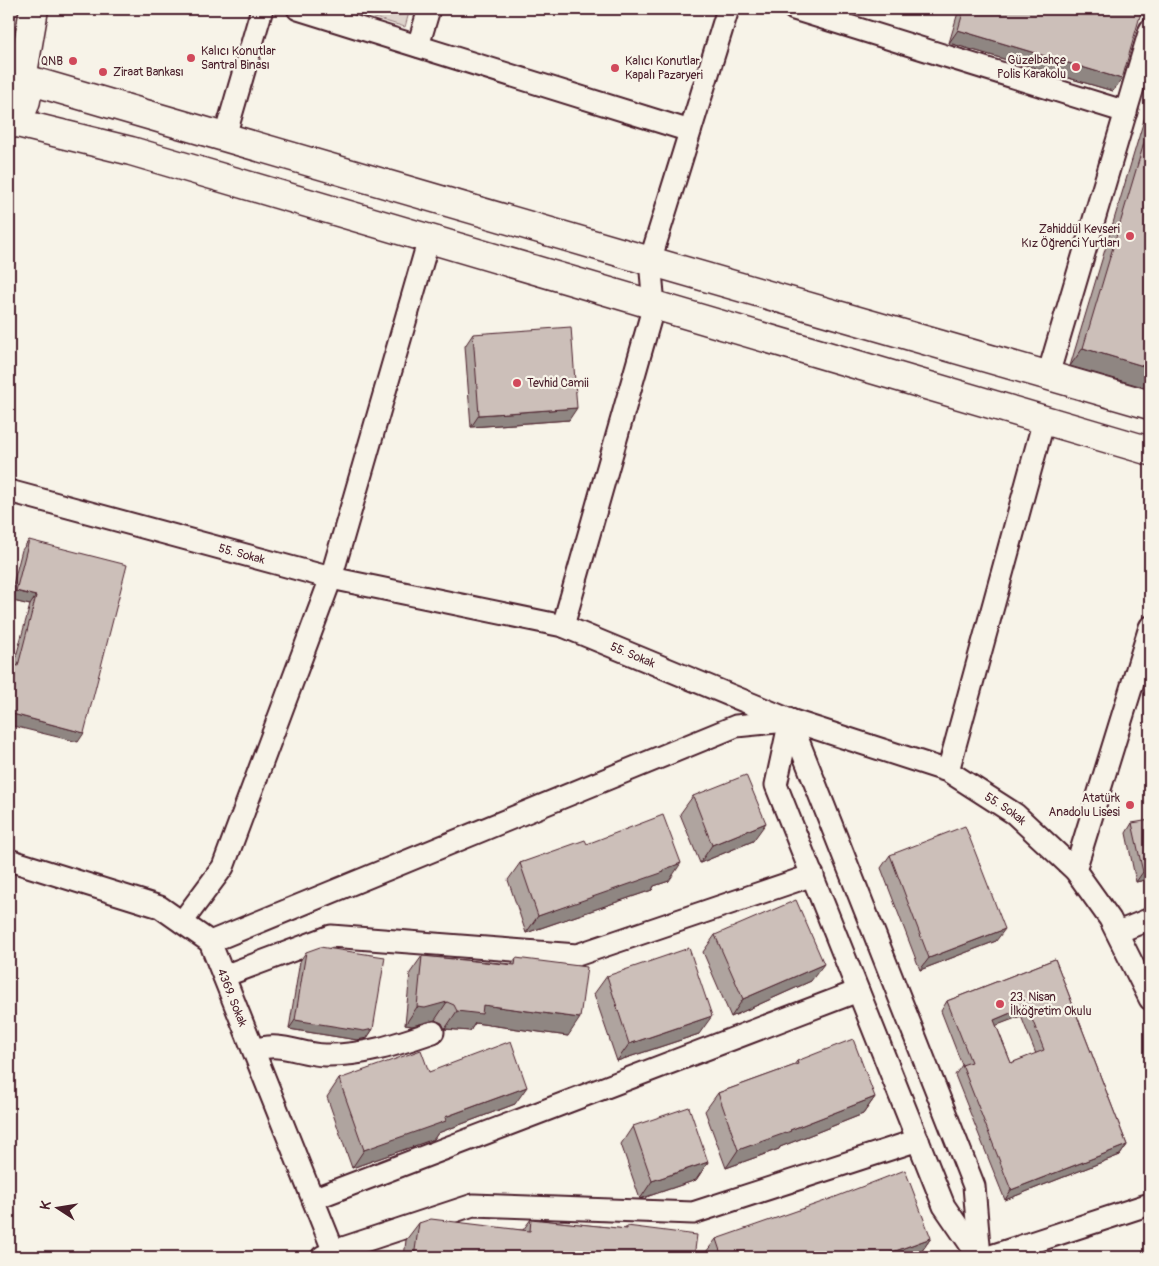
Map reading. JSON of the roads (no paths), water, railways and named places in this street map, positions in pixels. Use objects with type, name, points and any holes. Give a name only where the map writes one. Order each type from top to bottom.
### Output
[{"type":"main road","points":[[34,9],[19,70],[27,98],[23,110],[11,124],[131,151],[1150,451]]},
{"type":"main road","points":[[19,70],[225,136],[1150,405]]},
{"type":"street","points":[[225,136],[262,9]]},
{"type":"street","points":[[298,9],[690,130]]},
{"type":"street","points":[[418,46],[429,9]]},
{"type":"street","points":[[563,626],[654,305],[650,261],[728,9]]},
{"type":"street","points":[[794,9],[1126,112]]},
{"type":"street","points":[[1048,376],[1150,30]]},
{"type":"street","points":[[182,922],[223,868],[330,578],[429,239]]},
{"type":"street","points":[[948,771],[1044,420]]},
{"type":"street","name":"55. Sokak","points":[[9,491],[330,578],[563,626],[790,720],[948,771],[1015,814],[1075,870],[1108,914],[1150,999]]},
{"type":"street","points":[[1075,870],[1150,628]]},
{"type":"street","points":[[9,860],[160,907],[210,942],[736,726],[790,720]]},
{"type":"street","points":[[790,720],[776,785],[944,1206],[980,1257]]},
{"type":"street","points":[[790,720],[974,1186],[980,1257]]},
{"type":"street","points":[[224,976],[331,936],[577,955],[812,875]]},
{"type":"street","points":[[1118,932],[1150,919]]},
{"type":"street","points":[[1118,932],[1150,933]]},
{"type":"street","name":"4369. Sokak","points":[[210,942],[313,1199],[331,1255]]},
{"type":"street","points":[[313,1199],[858,991]]},
{"type":"street","points":[[254,1050],[273,1046],[308,1054],[327,1055],[376,1051],[433,1032]]},
{"type":"street","points":[[331,1255],[473,1205],[693,1213],[918,1140]]},
{"type":"street","points":[[988,1257],[1150,1204]]},
{"type":"place","name":"Kalıcı Konutlar Santral Binası","points":[[191,58]]},
{"type":"place","name":"QNB","points":[[73,61]]},
{"type":"place","name":"Güzelbahçe Polis Karakolu","points":[[1076,67]]},
{"type":"place","name":"Kalıcı Konutlar Kapalı Pazaryeri","points":[[615,68]]},
{"type":"place","name":"Ziraat Bankası","points":[[103,72]]},
{"type":"place","name":"Zahiddül Kevseri Kız Öğrenci Yurtları","points":[[1130,236]]},
{"type":"place","name":"Tevhid Camii","points":[[517,383]]},
{"type":"place","name":"Atatürk Anadolu Lisesi","points":[[1130,805]]},
{"type":"place","name":"23. Nisan İlköğretim Okulu","points":[[1000,1004]]}]
